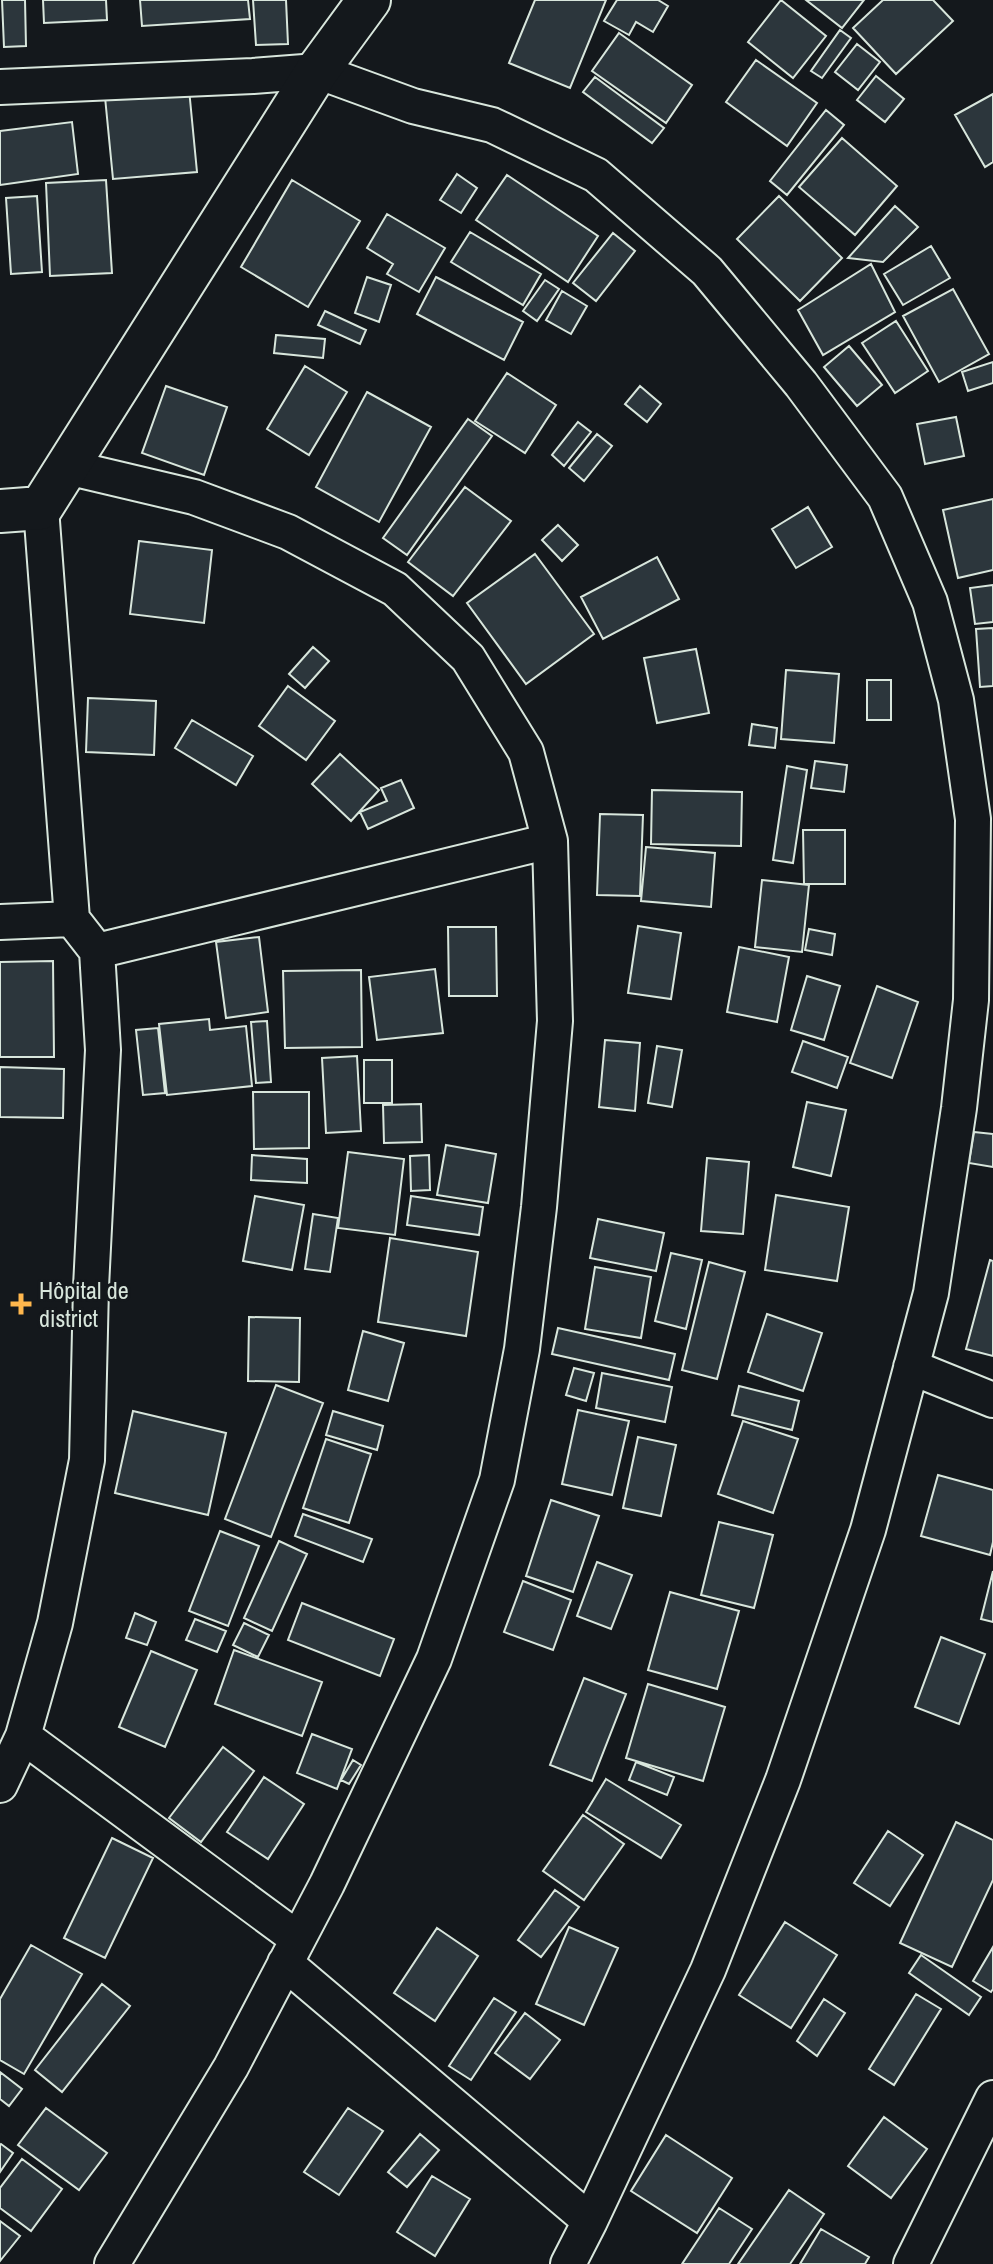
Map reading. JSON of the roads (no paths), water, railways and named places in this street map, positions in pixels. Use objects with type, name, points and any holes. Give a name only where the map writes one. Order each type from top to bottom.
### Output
[{"type":"street","points":[[0,1785],[23,1736],[55,1623],[87,1460],[91,1287],[103,1050],[97,951],[72,919],[41,508],[317,71],[369,0]]},
{"type":"street","points":[[0,87],[317,71],[413,106],[492,125],[596,175],[707,271],[801,384],[885,497],[930,602],[956,700],[973,819],[971,1000],[961,1093],[931,1293],[868,1530],[783,1780],[708,1970],[585,2248],[291,1951],[23,1736]]},
{"type":"street","points":[[67,467],[194,497],[288,532],[395,589],[468,658],[526,752],[550,841],[555,1021],[539,1207],[522,1349],[497,1480],[434,1659],[327,1884],[231,2067],[112,2264]]},
{"type":"street","points":[[0,511],[41,508]]},
{"type":"street","points":[[97,951],[550,841]]},
{"type":"street","points":[[0,922],[72,919]]},
{"type":"street","points":[[911,1367],[993,1400]]},
{"type":"street","points":[[911,2264],[993,2098]]},
{"type":"place","name":"Hôpital de district","points":[[21,1304]]}]
